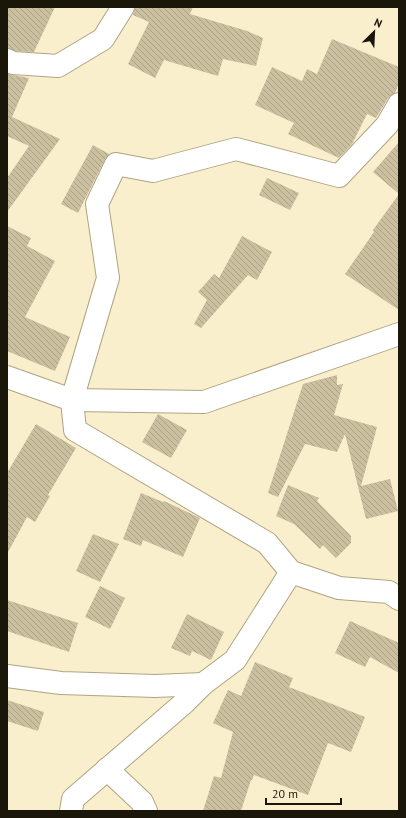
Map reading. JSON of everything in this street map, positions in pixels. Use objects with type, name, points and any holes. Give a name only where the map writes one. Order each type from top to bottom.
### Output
[{"type":"street","points":[[7,60],[13,63],[58,66],[103,39],[123,7]]},
{"type":"street","points":[[399,104],[387,125],[339,176],[236,149],[153,171],[116,164],[97,204],[108,278],[72,400],[75,430],[267,543],[291,572],[339,588],[389,592],[399,599]]},
{"type":"street","points":[[7,377],[72,400],[204,402],[399,334]]},
{"type":"street","points":[[71,811],[73,799],[184,703],[203,684],[235,660],[291,572]]},
{"type":"street","points":[[7,676],[61,683],[155,686],[203,684]]},
{"type":"street","points":[[107,770],[142,802],[146,811]]},
{"type":"building","points":[[7,7],[55,7],[34,52],[16,51],[7,48]]},
{"type":"building","points":[[135,7],[193,7],[190,14],[247,31],[263,38],[256,66],[223,59],[218,76],[164,60],[155,78],[128,64],[149,22],[133,15]]},
{"type":"building","points":[[332,39],[399,67],[399,83],[395,93],[388,98],[376,118],[367,114],[352,144],[339,158],[288,134],[294,123],[255,105],[272,67],[302,81],[307,69],[317,74]]},
{"type":"building","points":[[7,74],[29,78],[12,117],[60,139],[7,212],[7,178],[29,146],[7,136]]},
{"type":"building","points":[[399,142],[399,194],[373,172]]},
{"type":"building","points":[[93,145],[109,154],[105,159],[78,213],[61,204]]},
{"type":"building","points":[[267,178],[299,193],[290,210],[259,195]]},
{"type":"building","points":[[399,194],[399,310],[345,274],[374,232],[373,230]]},
{"type":"building","points":[[7,226],[31,238],[27,246],[55,261],[25,317],[70,337],[55,371],[7,351]]},
{"type":"building","points":[[242,236],[272,252],[257,280],[248,275],[201,328],[194,324],[207,300],[198,292],[214,274],[219,278]]},
{"type":"building","points":[[337,375],[337,385],[343,384],[334,415],[377,427],[361,486],[390,479],[398,511],[366,519],[345,434],[337,452],[305,444],[278,497],[268,493],[303,384]]},
{"type":"building","points":[[158,414],[187,430],[171,458],[142,442]]},
{"type":"building","points":[[36,424],[76,448],[48,495],[50,496],[35,522],[27,517],[7,554],[7,473]]},
{"type":"building","points":[[288,485],[319,498],[317,501],[351,536],[351,543],[336,558],[323,545],[320,549],[294,524],[276,516]]},
{"type":"building","points":[[141,493],[163,502],[164,501],[200,518],[183,557],[143,540],[141,546],[123,539]]},
{"type":"building","points":[[93,534],[119,544],[100,582],[76,571]]},
{"type":"building","points":[[100,586],[125,598],[110,629],[85,617]]},
{"type":"building","points":[[7,600],[78,623],[69,652],[7,631]]},
{"type":"building","points":[[187,614],[224,632],[211,660],[192,651],[190,656],[171,648]]},
{"type":"building","points":[[350,621],[399,643],[399,673],[370,657],[365,667],[335,653]]},
{"type":"building","points":[[255,662],[293,678],[289,687],[365,717],[351,752],[328,743],[308,795],[254,775],[241,811],[203,811],[214,776],[221,778],[233,732],[213,723],[228,690],[241,696]]},
{"type":"building","points":[[7,700],[44,712],[38,731],[7,721]]}]
